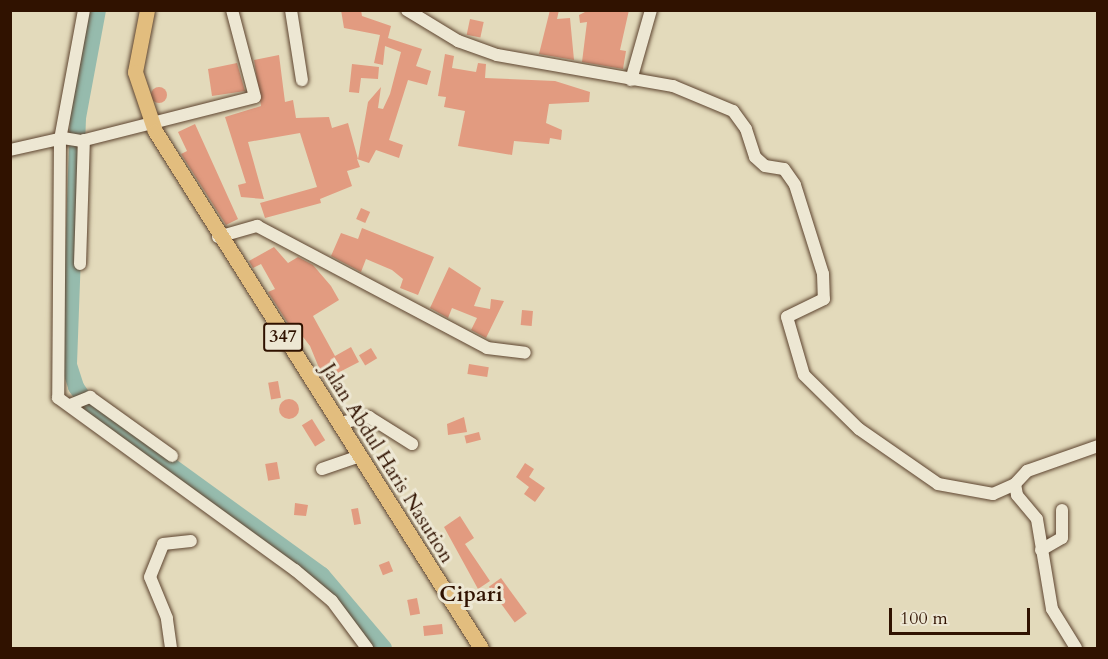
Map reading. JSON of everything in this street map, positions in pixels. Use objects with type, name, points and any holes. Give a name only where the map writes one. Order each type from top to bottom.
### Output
[{"type":"main road","name":"Jalan Abdul Haris Nasution","points":[[147,10],[135,72],[151,121],[218,237],[481,648]]},
{"type":"street","points":[[84,10],[62,138],[58,398],[313,585],[367,648]]},
{"type":"street","points":[[10,150],[62,138],[83,141],[151,121],[256,96],[232,10]]},
{"type":"street","points":[[291,10],[302,80]]},
{"type":"street","points":[[407,10],[458,41],[497,55],[674,86],[732,111],[746,129],[755,157],[789,173],[805,208],[825,288],[824,299],[787,317],[804,375],[859,429],[939,484],[983,494],[1015,484],[1027,471],[1098,446]]},
{"type":"street","points":[[631,80],[651,10]]},
{"type":"street","points":[[80,264],[83,141]]},
{"type":"street","points":[[218,237],[257,226],[487,348],[525,353]]},
{"type":"street","points":[[70,405],[86,399],[172,456]]},
{"type":"street","points":[[339,423],[369,417],[412,444]]},
{"type":"street","points":[[322,469],[360,456]]},
{"type":"street","points":[[1015,484],[1017,495],[1037,519],[1052,609],[1076,648]]},
{"type":"street","points":[[1041,550],[1062,538],[1062,510]]},
{"type":"street","points":[[171,648],[167,618],[150,577],[163,544],[191,541]]},
{"type":"building","points":[[341,10],[361,10],[362,16],[391,26],[388,38],[422,49],[416,66],[431,71],[427,85],[408,80],[389,140],[403,145],[399,158],[376,150],[369,163],[357,159],[360,167],[347,171],[352,186],[320,199],[321,203],[265,218],[260,203],[317,187],[300,133],[248,142],[264,199],[241,197],[238,185],[246,183],[225,117],[261,106],[254,60],[279,55],[285,102],[293,100],[296,118],[329,117],[332,128],[348,123],[358,159],[368,102],[381,87],[378,108],[383,109],[390,94],[401,52],[385,46],[383,65],[374,63],[380,35],[344,28]]},
{"type":"building","points":[[550,10],[559,10],[557,19],[570,18],[574,60],[539,54]]},
{"type":"building","points":[[589,10],[629,10],[620,50],[626,51],[623,69],[582,62],[587,22],[580,23],[579,15]]},
{"type":"building","points":[[470,19],[484,22],[480,38],[467,35]]},
{"type":"building","points":[[445,54],[454,56],[452,68],[476,72],[478,63],[486,64],[485,78],[555,81],[590,92],[589,102],[549,104],[546,123],[562,130],[561,140],[550,138],[549,144],[514,141],[512,155],[458,146],[465,111],[444,107],[446,97],[438,96]]},
{"type":"building","points":[[237,63],[245,91],[212,96],[208,69]]},
{"type":"building","points":[[352,64],[379,67],[378,79],[361,78],[359,93],[349,92]]},
{"type":"building","points":[[156,87],[162,87],[167,95],[165,101],[156,103],[151,98],[151,92]]},
{"type":"building","points":[[195,124],[238,219],[226,225],[181,154],[187,151],[178,132]]},
{"type":"building","points":[[361,208],[370,212],[365,223],[356,219]]},
{"type":"building","points":[[362,228],[434,257],[418,295],[400,288],[403,279],[392,270],[366,259],[361,272],[331,256],[341,233],[358,239]]},
{"type":"building","points":[[274,247],[288,263],[298,257],[313,265],[331,286],[339,300],[313,316],[335,356],[351,347],[359,362],[324,380],[310,346],[300,333],[296,336],[268,292],[275,289],[261,264],[253,268],[249,261]]},
{"type":"building","points":[[449,267],[481,288],[474,306],[490,309],[491,299],[504,301],[486,338],[471,330],[477,318],[452,308],[448,318],[430,308]]},
{"type":"building","points":[[522,310],[533,311],[532,326],[521,325]]},
{"type":"building","points":[[371,348],[377,358],[365,365],[359,355]]},
{"type":"building","points":[[469,364],[489,367],[487,377],[467,374]]},
{"type":"building","points":[[278,381],[281,398],[271,399],[268,383]]},
{"type":"building","points":[[289,399],[296,402],[299,409],[296,416],[289,419],[282,416],[279,409],[282,402]]},
{"type":"building","points":[[464,417],[467,432],[448,435],[447,424]]},
{"type":"building","points":[[312,419],[325,440],[315,447],[302,425]]},
{"type":"building","points":[[479,432],[481,440],[466,443],[464,436]]},
{"type":"building","points":[[277,462],[280,479],[268,481],[265,464]]},
{"type":"building","points":[[525,463],[534,469],[529,477],[545,488],[535,502],[524,494],[529,487],[516,477]]},
{"type":"building","points":[[295,503],[308,505],[306,516],[294,515]]},
{"type":"building","points":[[358,508],[361,524],[354,525],[351,509]]},
{"type":"building","points":[[460,516],[474,538],[465,544],[490,581],[478,589],[444,527]]},
{"type":"building","points":[[389,561],[393,571],[383,575],[379,565]]},
{"type":"building","points":[[501,578],[527,614],[515,622],[489,587]]},
{"type":"building","points":[[417,598],[420,614],[410,616],[407,600]]},
{"type":"building","points":[[442,624],[443,634],[424,636],[423,626]]},
{"type":"waterway","points":[[98,10],[78,118],[69,365],[76,387],[90,407],[322,575],[384,648]]},
{"type":"district","name":"Cipari","points":[[471,595]]}]
